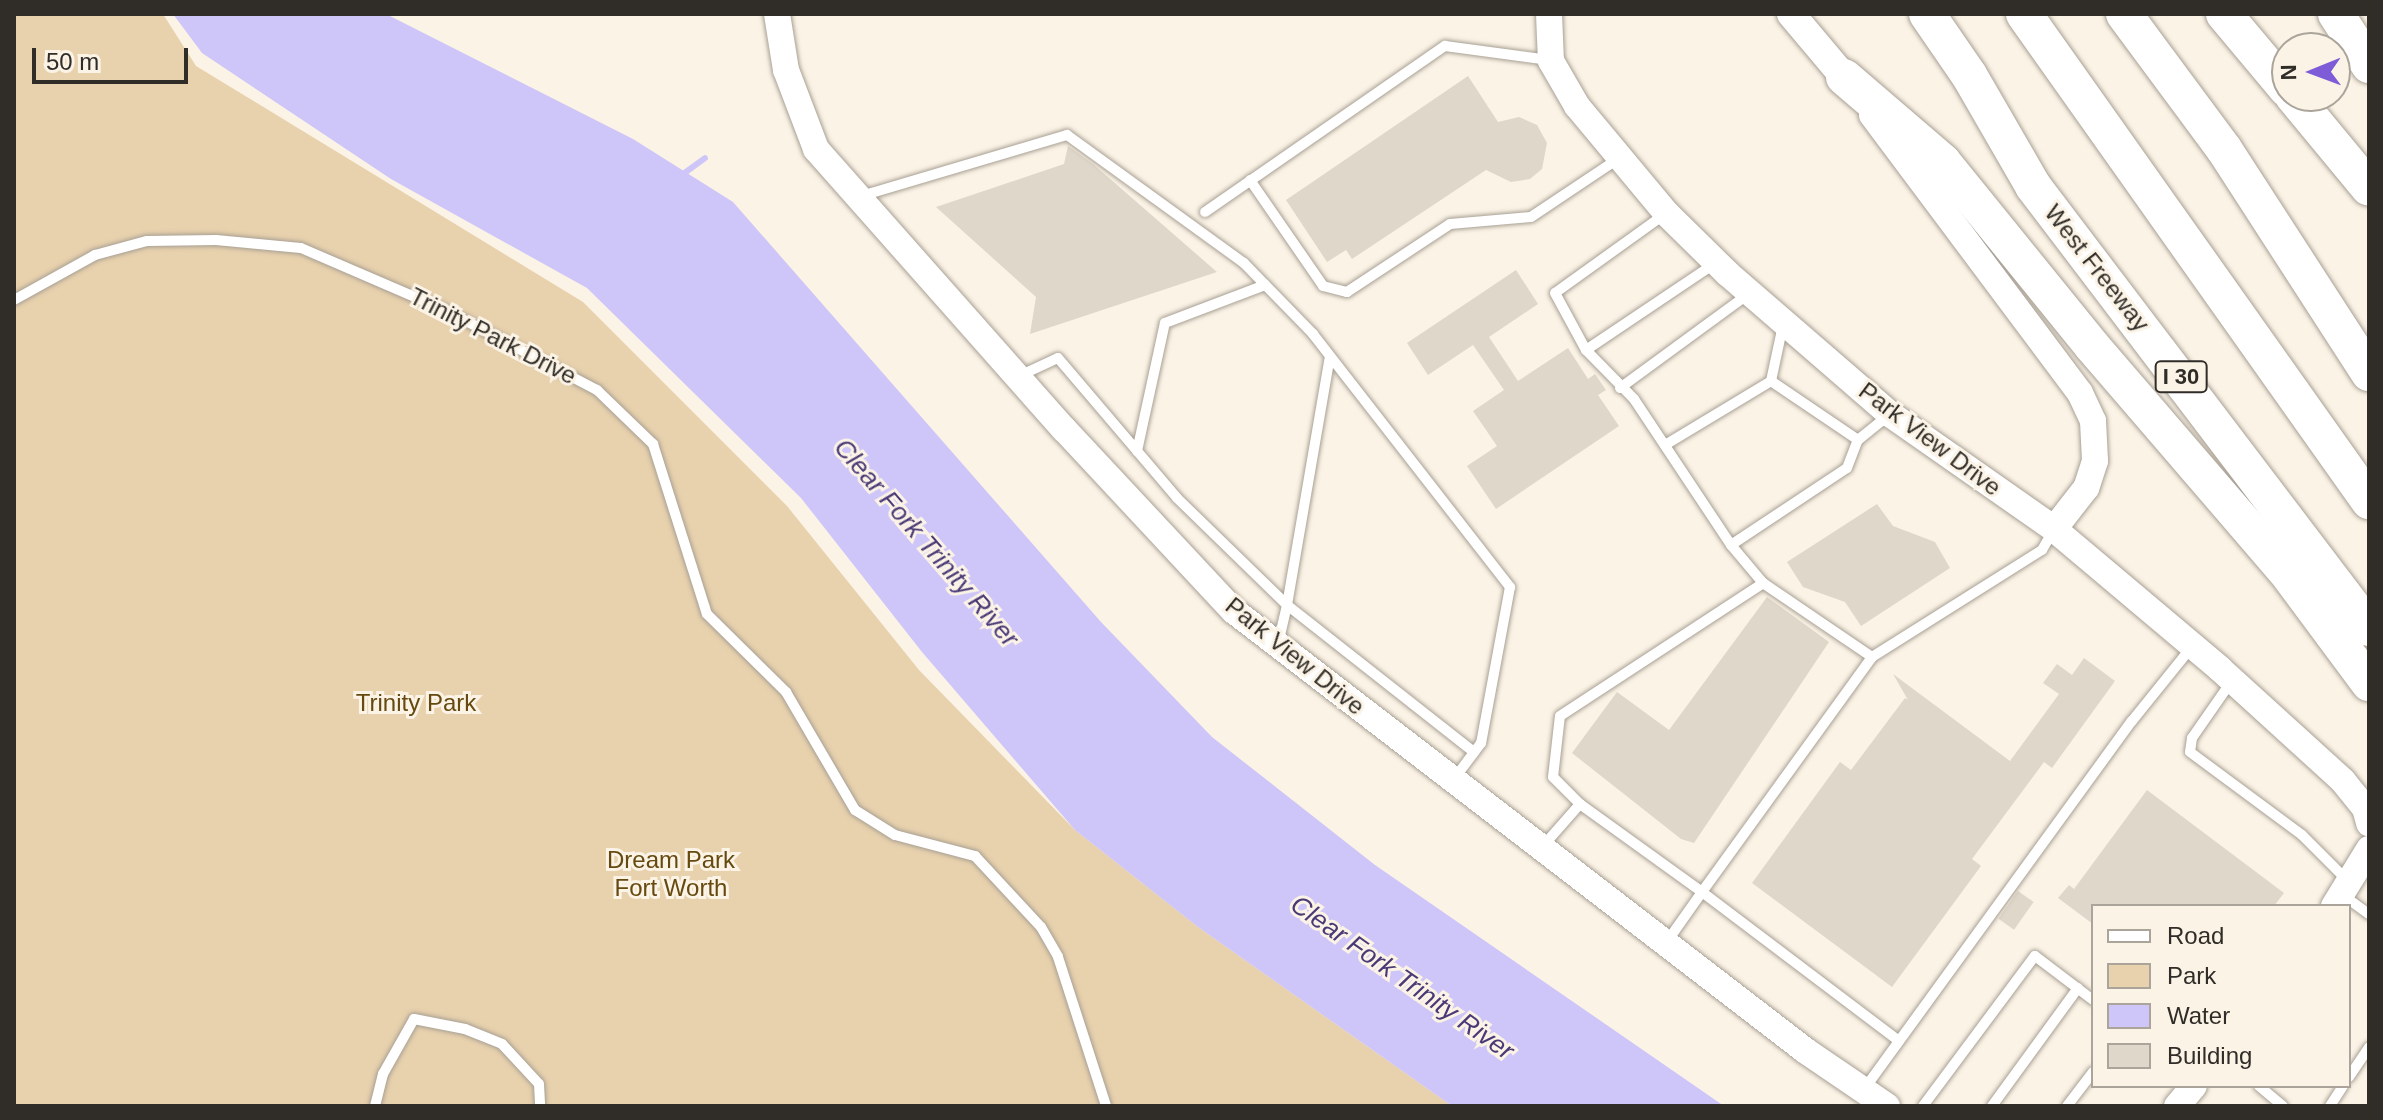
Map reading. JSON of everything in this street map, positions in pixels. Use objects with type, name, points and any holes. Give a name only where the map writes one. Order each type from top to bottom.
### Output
[{"type":"highway","name":"West Freeway","points":[[1927,14],[1969,75],[2033,186],[2369,628]]},
{"type":"highway","points":[[2024,14],[2369,501]]},
{"type":"highway","points":[[2124,14],[2224,149],[2369,373]]},
{"type":"highway","points":[[2224,14],[2271,70]]},
{"type":"highway","points":[[2337,14],[2369,48]]},
{"type":"highway","points":[[2337,14],[2369,65]]},
{"type":"highway","points":[[1844,77],[1943,162],[2092,346],[2285,570],[2369,683]]},
{"type":"highway","points":[[2306,112],[2369,188]]},
{"type":"main road","points":[[1791,14],[1844,77]]},
{"type":"street","name":"Park View Drive","points":[[777,14],[786,70],[816,149],[1017,377],[1234,611],[1666,943],[1887,1106]]},
{"type":"street","name":"Park View Drive","points":[[1549,14],[1551,61],[1577,106],[1666,213],[1716,263],[1890,414],[2054,529],[2193,646],[2343,781],[2365,808],[2369,823]]},
{"type":"street","points":[[1844,77],[2080,393],[2093,421],[2095,461],[2086,488],[2054,529]]},
{"type":"street","points":[[2342,894],[2369,849]]},
{"type":"street","points":[[2177,1106],[2192,1088]]},
{"type":"lane","points":[[1205,212],[1445,46],[1551,61]]},
{"type":"lane","points":[[856,198],[1067,135],[1244,263],[1330,357],[1510,587],[1481,743],[1454,779]]},
{"type":"lane","points":[[1250,180],[1323,286],[1347,292],[1450,224],[1531,217],[1619,158]]},
{"type":"lane","points":[[1666,213],[1555,293],[1586,350],[1634,399],[1731,545],[1763,583],[1872,657]]},
{"type":"lane","name":"Trinity Park Drive","points":[[14,300],[95,255],[147,241],[216,240],[301,248],[447,311],[597,390],[653,444],[707,614],[786,692],[855,810],[895,835],[975,856],[1041,927],[1058,957],[1106,1106]]},
{"type":"lane","points":[[1586,350],[1716,263]]},
{"type":"lane","points":[[1137,451],[1165,323],[1265,285]]},
{"type":"lane","points":[[1620,388],[1749,293]]},
{"type":"lane","points":[[1665,445],[1771,381],[1784,323]]},
{"type":"lane","points":[[1277,646],[1287,605],[1330,357]]},
{"type":"lane","points":[[1017,377],[1058,358],[1177,498],[1287,605],[1474,752]]},
{"type":"lane","points":[[1771,381],[1858,440]]},
{"type":"lane","points":[[1731,545],[1847,468],[1858,440],[1890,414]]},
{"type":"lane","points":[[1666,943],[1872,657],[2042,550],[2054,529]]},
{"type":"lane","points":[[1763,583],[1560,716],[1553,777],[1580,804],[1899,1041]]},
{"type":"lane","points":[[1863,1090],[2132,721],[2193,646]]},
{"type":"lane","points":[[2232,680],[2192,738],[2190,752],[2302,835],[2342,894],[2369,914]]},
{"type":"lane","points":[[1543,846],[1580,804]]},
{"type":"lane","points":[[1923,1106],[2035,956],[2091,998]]},
{"type":"lane","points":[[1992,1106],[2078,988]]},
{"type":"lane","points":[[375,1106],[383,1074],[414,1019],[465,1029],[502,1044],[539,1084],[540,1106]]},
{"type":"lane","points":[[2351,1074],[2369,1047]]},
{"type":"lane","points":[[2067,1106],[2091,1075]]},
{"type":"lane","points":[[2261,1088],[2283,1106]]},
{"type":"lane","points":[[2330,1106],[2342,1088]]},
{"type":"green space","name":"Trinity Park","points":[[14,14],[163,14],[196,66],[583,302],[787,506],[919,670],[1075,830],[1198,927],[1452,1106],[14,1106]]},
{"type":"water","name":"Clear Fork Trinity River","points":[[173,14],[386,14],[633,139],[733,202],[1101,622],[1212,737],[1375,865],[1724,1106],[1452,1106],[1198,927],[1075,830],[922,652],[801,498],[587,288],[391,179],[202,53]]},
{"type":"building","points":[[1468,76],[1498,122],[1519,117],[1537,125],[1547,143],[1542,169],[1530,179],[1511,182],[1486,170],[1352,259],[1346,250],[1327,262],[1286,200]]},
{"type":"building","points":[[1068,146],[1217,272],[1030,334],[1036,297],[936,207],[1064,164]]},
{"type":"building","points":[[1516,270],[1538,304],[1489,337],[1518,381],[1568,348],[1588,379],[1595,374],[1606,390],[1598,395],[1619,426],[1496,509],[1467,466],[1497,446],[1473,411],[1504,390],[1473,345],[1428,375],[1407,343]]},
{"type":"building","points":[[1877,504],[1893,526],[1935,542],[1950,568],[1861,626],[1845,602],[1803,587],[1787,562]]},
{"type":"building","points":[[1767,597],[1829,642],[1694,843],[1681,839],[1572,753],[1617,692],[1669,730]]},
{"type":"building","points":[[2084,658],[2115,681],[2052,768],[2044,762],[1972,859],[1981,866],[1892,987],[1752,883],[1840,762],[1851,770],[1905,698],[1908,700],[1893,674],[2010,761],[2059,694],[2043,683],[2057,664],[2072,675]]},
{"type":"building","points":[[2147,790],[2284,893],[2276,904],[2091,904],[2091,923],[2058,898],[2069,885],[2074,889]]},
{"type":"building","points":[[2018,891],[2034,902],[2014,930],[1998,919]]},
{"type":"waterway","points":[[679,177],[705,158]]},
{"type":"park label","name":"Dream Park Fort Worth","points":[[671,874]]}]
